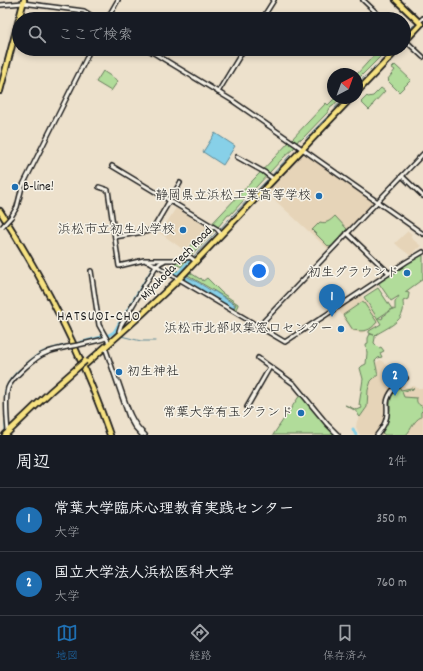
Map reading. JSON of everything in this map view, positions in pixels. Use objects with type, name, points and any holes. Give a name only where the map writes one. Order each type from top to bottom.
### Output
[{"type":"highway","points":[[393,0],[408,12]]},
{"type":"highway","points":[[396,0],[410,12]]},
{"type":"highway","points":[[20,12],[23,2]]},
{"type":"highway","points":[[411,13],[421,22]]},
{"type":"highway","points":[[411,14],[421,22]]},
{"type":"highway","points":[[411,34],[421,22]]},
{"type":"highway","points":[[0,91],[12,45]]},
{"type":"highway","points":[[363,82],[387,56]]},
{"type":"highway","points":[[363,86],[391,56]]},
{"type":"highway","name":"Miyakoda Tech Road","points":[[86,362],[106,338],[120,331],[178,279],[192,259],[220,233],[341,104]]},
{"type":"highway","name":"Miyakoda Tech Road","points":[[7,434],[52,390],[105,347],[150,307],[272,178],[345,104]]},
{"type":"highway","points":[[0,211],[58,312],[89,380],[109,435]]},
{"type":"highway","points":[[0,216],[29,264],[61,325],[109,435]]},
{"type":"street","points":[[111,12],[118,0]]},
{"type":"street","points":[[266,12],[274,0]]},
{"type":"street","points":[[363,0],[376,12]]},
{"type":"street","points":[[0,5],[23,2],[86,12]]},
{"type":"street","points":[[411,46],[423,57]]},
{"type":"street","points":[[1,228],[11,217],[17,207],[22,187],[87,56]]},
{"type":"street","points":[[159,56],[218,92],[301,148],[423,234]]},
{"type":"street","points":[[218,92],[240,56]]},
{"type":"street","points":[[258,327],[423,154]]},
{"type":"street","points":[[237,157],[272,178]]},
{"type":"street","points":[[112,166],[217,229],[220,233]]},
{"type":"street","points":[[402,176],[423,196]]},
{"type":"street","points":[[115,237],[153,229],[180,183]]},
{"type":"street","points":[[99,187],[108,190],[119,266],[146,261],[192,259]]},
{"type":"street","points":[[347,233],[389,273]]},
{"type":"street","points":[[146,261],[156,265],[285,342],[423,252]]},
{"type":"street","points":[[120,331],[121,325],[156,265],[164,261]]},
{"type":"street","points":[[7,434],[8,389],[11,383],[24,370],[41,355],[106,338],[98,319],[91,271]]},
{"type":"street","points":[[105,347],[129,417],[134,426],[142,435]]},
{"type":"street","points":[[258,358],[294,384],[338,435]]},
{"type":"street","points":[[247,407],[270,367]]},
{"type":"street","points":[[377,435],[386,420],[389,395],[393,389],[406,378]]},
{"type":"street","points":[[118,381],[130,416],[145,435]]},
{"type":"shaded area","name":"静岡県立浜松工業高等学校","points":[[302,152],[375,202],[329,250],[265,191]]},
{"type":"shaded area","name":"浜松市立初生小学校","points":[[176,208],[207,227],[184,250],[160,233]]},
{"type":"shaded area","points":[[408,231],[412,234],[410,237],[421,246],[419,249],[417,248],[411,256],[395,243]]},
{"type":"shaded area","points":[[360,294],[379,320],[374,328],[362,333],[352,331],[338,309]]},
{"type":"shaded area","points":[[380,360],[383,361],[405,387],[414,386],[416,388],[423,388],[423,435],[360,435],[356,427],[357,421],[367,407],[368,390],[374,378],[378,375],[376,363]]},
{"type":"green space","points":[[373,56],[381,56],[363,74],[362,68]]},
{"type":"green space","points":[[395,65],[411,80],[399,92],[388,81],[395,70],[392,68]]},
{"type":"green space","points":[[103,71],[118,81],[111,91],[96,82]]},
{"type":"green space","points":[[381,88],[385,91],[369,110],[363,104],[363,100],[367,96],[373,96]]},
{"type":"green space","points":[[326,103],[328,105],[335,104],[301,140],[299,139],[294,148],[230,215],[228,215],[218,227],[214,229],[214,231],[181,267],[178,265],[176,268],[178,270],[177,272],[173,273],[168,270]]},
{"type":"green space","points":[[335,216],[347,229],[332,246],[329,247],[312,230],[320,222],[328,222]]},
{"type":"green space","points":[[422,254],[423,279],[405,292],[409,293],[408,299],[403,301],[403,311],[400,318],[375,336],[374,343],[379,348],[381,347],[384,351],[380,353],[382,357],[375,361],[378,375],[371,381],[368,390],[367,407],[360,417],[357,412],[345,405],[357,410],[362,408],[359,405],[363,379],[360,368],[366,364],[366,344],[368,343],[368,338],[370,334],[374,335],[369,333],[369,331],[381,324],[364,297],[378,288],[392,309],[378,318],[382,319],[382,317],[393,309],[395,310],[395,302],[399,296],[391,301],[378,282],[399,267]]},
{"type":"green space","points":[[189,272],[200,279],[201,278],[203,281],[207,278],[222,293],[238,304],[235,311],[233,310],[236,304],[186,274]]},
{"type":"green space","points":[[362,302],[377,322],[367,330],[353,330],[343,315]]},
{"type":"green space","points":[[399,386],[401,390],[411,388],[414,389],[402,392],[404,397],[417,398],[418,403],[423,407],[423,412],[421,412],[421,417],[416,421],[406,435],[385,435],[382,433],[388,422],[391,398]]},
{"type":"green space","name":"常葉大学有玉グランド","points":[[300,395],[327,427],[336,435],[273,435]]},
{"type":"water","points":[[215,133],[235,146],[223,165],[203,152]]},
{"type":"water","points":[[186,276],[213,292],[214,291],[235,305],[233,310],[183,280],[183,277],[184,278]]},
{"type":"waterway","points":[[411,28],[414,25]]},
{"type":"waterway","points":[[370,71],[375,66]]},
{"type":"waterway","points":[[335,108],[339,104]]},
{"type":"waterway","points":[[306,138],[330,114]]},
{"type":"waterway","points":[[272,175],[290,155]]},
{"type":"waterway","points":[[232,216],[267,180]]},
{"type":"waterway","points":[[220,229],[229,219]]},
{"type":"waterway","points":[[193,257],[216,233]]},
{"type":"waterway","points":[[79,343],[109,335],[114,332],[156,264],[173,274],[178,273],[191,259]]},
{"type":"waterway","points":[[121,336],[141,341],[155,341]]},
{"type":"waterway","points":[[27,364],[44,352],[64,346]]},
{"type":"waterway","points":[[5,396],[8,385],[20,370]]},
{"type":"waterway","points":[[6,423],[6,430]]},
{"type":"waterway","points":[[353,429],[356,435]]},
{"type":"place","name":"B-line!","points":[[15,187]]},
{"type":"place","name":"静岡県立浜松工業高等学校","points":[[319,196]]},
{"type":"place","name":"浜松市立初生小学校","points":[[183,230]]},
{"type":"place","name":"初生グラウンド","points":[[407,273]]},
{"type":"place","name":"常葉大学臨床心理教育実践センター","points":[[332,317]]},
{"type":"place","name":"浜松市北部収集窓口センター","points":[[341,329]]},
{"type":"place","name":"初生神社","points":[[119,372]]},
{"type":"place","name":"国立大学法人浜松医科大学","points":[[395,396]]},
{"type":"place","name":"常葉大学有玉グランド","points":[[301,413]]},
{"type":"district","name":"HATSUOI-CHO","points":[[99,317]]}]
